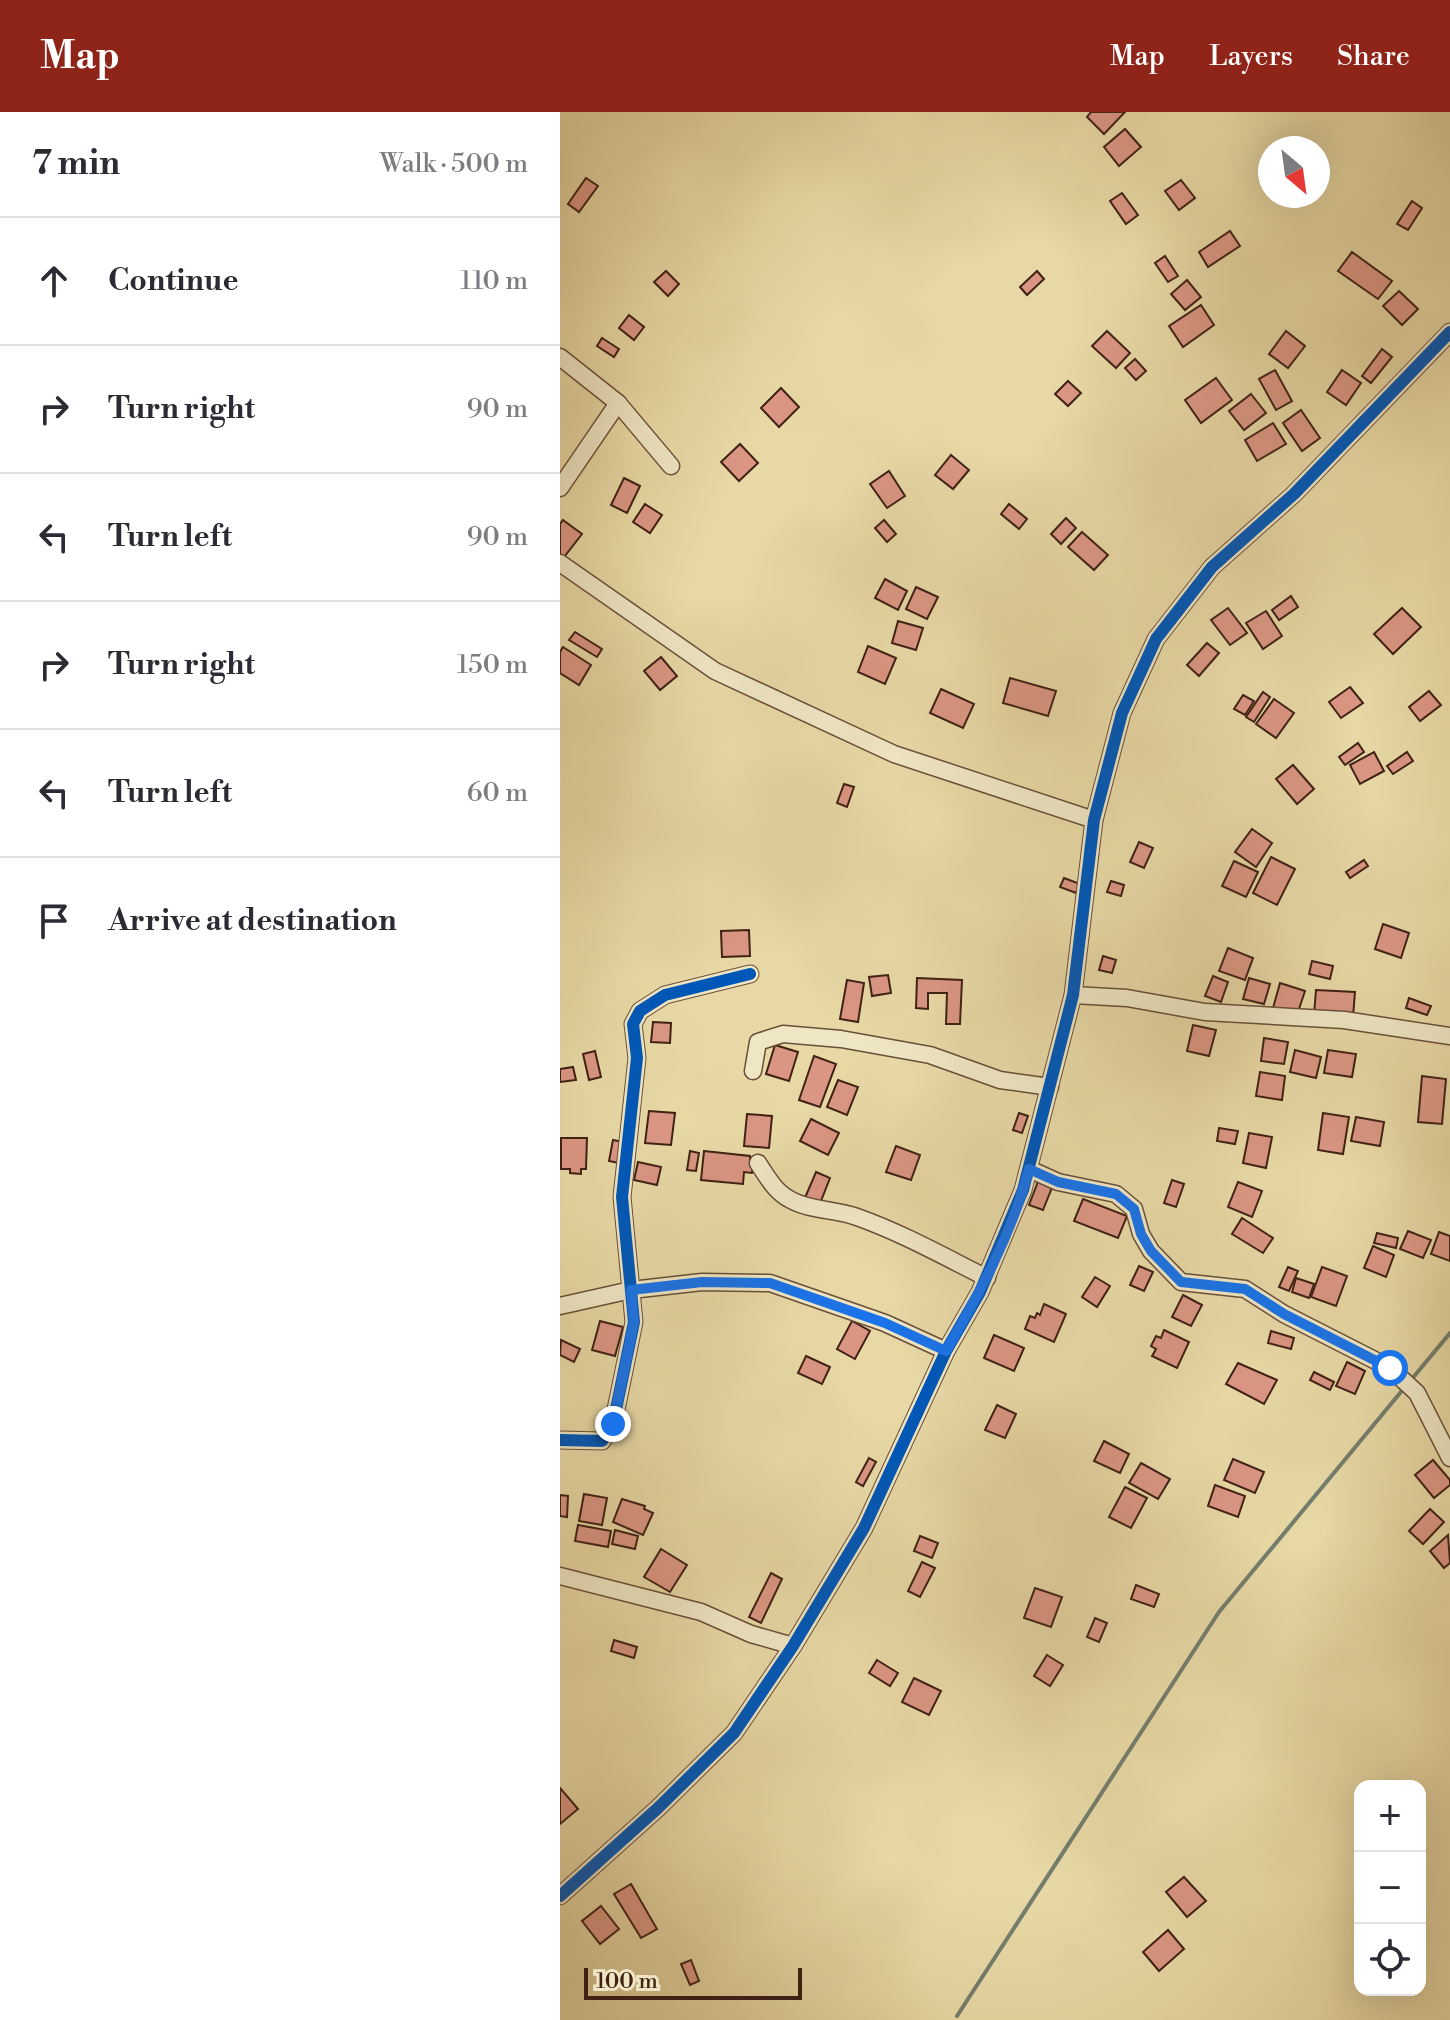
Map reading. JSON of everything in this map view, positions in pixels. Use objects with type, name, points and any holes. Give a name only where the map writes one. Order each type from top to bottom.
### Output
[{"type":"street","points":[[560,1896],[658,1808],[734,1733],[793,1646],[864,1528],[946,1351],[987,1278],[1023,1190],[1073,995],[1094,820],[1122,713],[1156,639],[1212,567],[1294,494],[1450,332]]},
{"type":"street","points":[[560,357],[618,403],[671,466]]},
{"type":"street","points":[[560,488],[618,403]]},
{"type":"street","points":[[560,563],[715,671],[894,754],[1094,820]]},
{"type":"street","points":[[560,1440],[602,1441],[613,1424],[634,1322],[622,1197],[637,1058],[633,1024],[640,1011],[665,995],[750,974]]},
{"type":"street","points":[[1073,995],[1127,998],[1205,1012],[1344,1020],[1450,1036]]},
{"type":"street","points":[[753,1071],[758,1042],[783,1034],[841,1039],[930,1055],[1000,1080],[1050,1087]]},
{"type":"street","points":[[758,1163],[776,1190],[792,1201],[855,1216],[987,1278]]},
{"type":"street","points":[[1029,1169],[1058,1182],[1116,1194],[1134,1209],[1141,1234],[1151,1251],[1181,1282],[1245,1289],[1284,1314],[1390,1368],[1417,1393],[1450,1458]]},
{"type":"street","points":[[560,1306],[631,1290],[702,1282],[770,1283],[885,1323],[946,1351]]},
{"type":"street","points":[[560,1576],[701,1612],[751,1634],[793,1646]]},
{"type":"building","points":[[1091,112],[1125,112],[1104,134],[1087,117]]},
{"type":"building","points":[[1125,129],[1141,147],[1119,166],[1104,147]]},
{"type":"building","points":[[586,178],[598,186],[579,212],[568,204]]},
{"type":"building","points":[[1181,180],[1195,198],[1179,210],[1165,191]]},
{"type":"building","points":[[1122,193],[1138,215],[1126,224],[1110,201]]},
{"type":"building","points":[[1412,201],[1422,208],[1408,230],[1397,224]]},
{"type":"building","points":[[1230,231],[1240,246],[1208,267],[1199,252]]},
{"type":"building","points":[[1352,252],[1392,281],[1378,299],[1338,271]]},
{"type":"building","points":[[1165,256],[1178,276],[1168,282],[1155,263]]},
{"type":"building","points":[[666,271],[679,284],[668,296],[654,282]]},
{"type":"building","points":[[1037,271],[1044,279],[1027,295],[1020,287]]},
{"type":"building","points":[[1187,280],[1201,297],[1185,310],[1171,294]]},
{"type":"building","points":[[1399,291],[1418,309],[1402,325],[1383,306]]},
{"type":"building","points":[[1201,305],[1214,325],[1183,347],[1169,326]]},
{"type":"building","points":[[629,315],[644,327],[634,340],[619,328]]},
{"type":"building","points":[[1107,331],[1130,353],[1116,368],[1092,346]]},
{"type":"building","points":[[1286,331],[1305,346],[1288,368],[1269,354]]},
{"type":"building","points":[[602,338],[619,349],[614,357],[597,346]]},
{"type":"building","points":[[1382,349],[1392,357],[1371,383],[1362,376]]},
{"type":"building","points":[[1135,359],[1146,371],[1136,380],[1125,368]]},
{"type":"building","points":[[1275,370],[1292,401],[1276,410],[1259,379]]},
{"type":"building","points":[[1342,370],[1361,383],[1346,405],[1327,392]]},
{"type":"building","points":[[1216,378],[1232,400],[1201,423],[1185,400]]},
{"type":"building","points":[[1068,381],[1081,393],[1068,406],[1055,394]]},
{"type":"building","points":[[781,388],[799,407],[779,427],[761,408]]},
{"type":"building","points":[[1251,394],[1266,413],[1244,430],[1229,411]]},
{"type":"building","points":[[1301,410],[1320,438],[1302,451],[1283,423]]},
{"type":"building","points":[[1273,423],[1286,444],[1257,461],[1245,440]]},
{"type":"building","points":[[740,444],[758,463],[739,481],[721,462]]},
{"type":"building","points":[[951,455],[969,470],[953,489],[935,475]]},
{"type":"building","points":[[889,471],[905,496],[887,508],[870,484]]},
{"type":"building","points":[[624,478],[640,486],[627,513],[611,505]]},
{"type":"building","points":[[645,504],[662,515],[650,533],[633,522]]},
{"type":"building","points":[[1009,504],[1027,519],[1019,529],[1001,514]]},
{"type":"building","points":[[1066,518],[1076,528],[1061,544],[1051,534]]},
{"type":"building","points":[[563,520],[582,534],[564,557],[560,554],[560,524]]},
{"type":"building","points":[[884,520],[896,534],[887,542],[875,528]]},
{"type":"building","points":[[1082,532],[1108,555],[1094,570],[1068,547]]},
{"type":"building","points":[[885,579],[907,591],[898,610],[875,598]]},
{"type":"building","points":[[916,587],[938,597],[927,619],[906,609]]},
{"type":"building","points":[[1291,596],[1298,607],[1279,620],[1272,610]]},
{"type":"building","points":[[1228,608],[1247,633],[1230,645],[1211,620]]},
{"type":"building","points":[[1402,608],[1421,627],[1393,654],[1374,634]]},
{"type":"building","points":[[1266,611],[1282,636],[1263,649],[1246,623]]},
{"type":"building","points":[[898,621],[923,628],[916,650],[892,643]]},
{"type":"building","points":[[575,632],[602,649],[597,657],[569,640]]},
{"type":"building","points":[[1207,643],[1219,653],[1199,676],[1187,665]]},
{"type":"building","points":[[868,646],[896,658],[885,684],[858,672]]},
{"type":"building","points":[[563,647],[591,665],[579,685],[560,673],[560,652]]},
{"type":"building","points":[[661,657],[677,676],[660,690],[644,671]]},
{"type":"building","points":[[1010,678],[1056,691],[1048,716],[1003,703]]},
{"type":"building","points":[[1350,687],[1363,703],[1341,718],[1329,702]]},
{"type":"building","points":[[941,689],[974,704],[963,728],[930,713]]},
{"type":"building","points":[[1429,691],[1441,705],[1420,721],[1409,707]]},
{"type":"building","points":[[1263,692],[1270,697],[1254,722],[1246,717]]},
{"type":"building","points":[[1243,695],[1254,701],[1245,715],[1234,709]]},
{"type":"building","points":[[1274,699],[1294,713],[1276,738],[1256,724]]},
{"type":"building","points":[[1358,743],[1364,752],[1345,765],[1339,757]]},
{"type":"building","points":[[1374,752],[1384,771],[1360,784],[1350,765]]},
{"type":"building","points":[[1407,752],[1413,761],[1393,774],[1387,766]]},
{"type":"building","points":[[1293,765],[1314,789],[1297,804],[1276,779]]},
{"type":"building","points":[[844,784],[854,787],[847,807],[837,803]]},
{"type":"building","points":[[1252,829],[1272,843],[1256,867],[1235,852]]},
{"type":"building","points":[[1139,842],[1153,848],[1144,868],[1130,862]]},
{"type":"building","points":[[1271,857],[1295,869],[1277,905],[1253,893]]},
{"type":"building","points":[[1364,860],[1368,866],[1350,878],[1346,872]]},
{"type":"building","points":[[1234,861],[1258,872],[1246,897],[1222,886]]},
{"type":"building","points":[[1064,878],[1080,884],[1076,893],[1060,887]]},
{"type":"building","points":[[1111,881],[1124,885],[1121,896],[1107,892]]},
{"type":"building","points":[[1383,924],[1409,933],[1401,958],[1375,949]]},
{"type":"building","points":[[749,930],[750,956],[722,957],[721,931]]},
{"type":"building","points":[[1228,948],[1253,958],[1245,980],[1219,971]]},
{"type":"building","points":[[1103,956],[1116,960],[1112,973],[1099,970]]},
{"type":"building","points":[[1312,961],[1333,966],[1330,979],[1309,974]]},
{"type":"building","points":[[888,975],[891,993],[872,996],[869,977]]},
{"type":"building","points":[[1213,976],[1228,982],[1221,1002],[1205,996]]},
{"type":"building","points":[[917,978],[962,980],[960,1024],[946,1024],[947,993],[928,993],[928,1009],[916,1008]]},
{"type":"building","points":[[1249,978],[1270,984],[1264,1004],[1243,999]]},
{"type":"building","points":[[847,980],[864,983],[858,1022],[840,1019]]},
{"type":"building","points":[[1280,983],[1305,991],[1297,1015],[1273,1008]]},
{"type":"building","points":[[1316,990],[1355,992],[1353,1017],[1314,1015]]},
{"type":"building","points":[[1409,998],[1431,1006],[1427,1015],[1406,1008]]},
{"type":"building","points":[[653,1022],[671,1023],[670,1043],[651,1042]]},
{"type":"building","points":[[1193,1025],[1216,1030],[1209,1056],[1187,1051]]},
{"type":"building","points":[[1264,1038],[1288,1042],[1284,1064],[1261,1061]]},
{"type":"building","points":[[775,1045],[798,1052],[789,1081],[766,1074]]},
{"type":"building","points":[[1295,1050],[1321,1057],[1316,1078],[1290,1072]]},
{"type":"building","points":[[1328,1050],[1356,1054],[1352,1077],[1324,1073]]},
{"type":"building","points":[[595,1051],[601,1077],[589,1080],[583,1054]]},
{"type":"building","points":[[814,1056],[836,1064],[820,1107],[799,1100]]},
{"type":"building","points":[[573,1067],[576,1080],[560,1082],[560,1069]]},
{"type":"building","points":[[1260,1072],[1285,1076],[1282,1100],[1256,1096]]},
{"type":"building","points":[[1422,1076],[1446,1079],[1442,1124],[1418,1122]]},
{"type":"building","points":[[838,1080],[858,1087],[847,1115],[827,1107]]},
{"type":"building","points":[[649,1111],[675,1113],[671,1145],[645,1143]]},
{"type":"building","points":[[1019,1113],[1028,1116],[1022,1133],[1013,1130]]},
{"type":"building","points":[[1323,1113],[1349,1117],[1343,1154],[1318,1150]]},
{"type":"building","points":[[747,1114],[772,1116],[769,1148],[744,1146]]},
{"type":"building","points":[[1356,1117],[1384,1122],[1380,1146],[1351,1141]]},
{"type":"building","points":[[811,1119],[839,1133],[828,1155],[800,1141]]},
{"type":"building","points":[[1219,1128],[1238,1131],[1235,1144],[1217,1141]]},
{"type":"building","points":[[1249,1133],[1272,1137],[1266,1168],[1243,1163]]},
{"type":"building","points":[[561,1138],[587,1138],[586,1169],[581,1169],[581,1174],[561,1169]]},
{"type":"building","points":[[613,1140],[624,1142],[619,1163],[609,1161]]},
{"type":"building","points":[[896,1146],[920,1155],[911,1180],[886,1172]]},
{"type":"building","points":[[690,1151],[699,1153],[696,1171],[687,1170]]},
{"type":"building","points":[[704,1151],[750,1156],[752,1173],[744,1172],[743,1184],[701,1180]]},
{"type":"building","points":[[638,1162],[661,1167],[657,1185],[634,1180]]},
{"type":"building","points":[[816,1172],[830,1178],[819,1206],[804,1200]]},
{"type":"building","points":[[1039,1179],[1053,1185],[1043,1210],[1029,1205]]},
{"type":"building","points":[[1172,1180],[1184,1184],[1176,1207],[1164,1203]]},
{"type":"building","points":[[1238,1182],[1262,1191],[1252,1217],[1228,1207]]},
{"type":"building","points":[[1083,1199],[1127,1216],[1118,1238],[1074,1221]]},
{"type":"building","points":[[1242,1218],[1273,1238],[1263,1253],[1232,1234]]},
{"type":"building","points":[[1408,1231],[1431,1240],[1423,1258],[1400,1249]]},
{"type":"building","points":[[1439,1232],[1450,1236],[1450,1261],[1431,1254]]},
{"type":"building","points":[[1377,1233],[1398,1238],[1396,1248],[1374,1243]]},
{"type":"building","points":[[1373,1246],[1394,1255],[1386,1277],[1364,1268]]},
{"type":"building","points":[[1139,1266],[1153,1272],[1144,1291],[1130,1285]]},
{"type":"building","points":[[1288,1267],[1298,1271],[1289,1291],[1279,1287]]},
{"type":"building","points":[[1322,1267],[1347,1276],[1336,1306],[1311,1297]]},
{"type":"building","points":[[1095,1277],[1110,1286],[1097,1307],[1082,1297]]},
{"type":"building","points":[[1296,1278],[1314,1284],[1309,1298],[1292,1292]]},
{"type":"building","points":[[1183,1295],[1202,1305],[1191,1326],[1172,1317]]},
{"type":"building","points":[[1044,1304],[1066,1314],[1054,1342],[1025,1329],[1030,1316],[1035,1318],[1037,1313],[1040,1315]]},
{"type":"building","points":[[600,1321],[623,1327],[615,1356],[592,1350]]},
{"type":"building","points":[[852,1321],[870,1331],[855,1359],[837,1349]]},
{"type":"building","points":[[1164,1330],[1189,1342],[1177,1368],[1152,1356],[1156,1349],[1151,1346],[1156,1336],[1161,1338]]},
{"type":"building","points":[[1271,1331],[1294,1338],[1291,1349],[1268,1343]]},
{"type":"building","points":[[994,1335],[1024,1348],[1014,1371],[984,1358]]},
{"type":"building","points":[[561,1340],[580,1349],[574,1362],[560,1355]]},
{"type":"building","points":[[806,1356],[830,1367],[822,1384],[798,1373]]},
{"type":"building","points":[[1347,1362],[1365,1371],[1355,1394],[1336,1386]]},
{"type":"building","points":[[1238,1363],[1277,1380],[1264,1404],[1226,1384]]},
{"type":"building","points":[[1314,1372],[1334,1382],[1330,1390],[1310,1380]]},
{"type":"building","points":[[997,1405],[1016,1414],[1005,1438],[985,1430]]},
{"type":"building","points":[[1104,1441],[1129,1454],[1120,1473],[1094,1461]]},
{"type":"building","points":[[869,1458],[876,1462],[863,1486],[856,1482]]},
{"type":"building","points":[[1233,1459],[1264,1472],[1255,1493],[1224,1480]]},
{"type":"building","points":[[1433,1460],[1450,1480],[1450,1485],[1434,1498],[1415,1475]]},
{"type":"building","points":[[1141,1463],[1170,1479],[1158,1499],[1129,1483]]},
{"type":"building","points":[[1215,1485],[1245,1496],[1238,1517],[1208,1506]]},
{"type":"building","points":[[1125,1487],[1147,1498],[1131,1528],[1109,1517]]},
{"type":"building","points":[[584,1494],[607,1498],[602,1525],[579,1521]]},
{"type":"building","points":[[560,1495],[568,1496],[567,1517],[560,1516]]},
{"type":"building","points":[[622,1499],[645,1506],[644,1509],[653,1513],[643,1535],[613,1522]]},
{"type":"building","points":[[1430,1509],[1444,1522],[1423,1544],[1409,1531]]},
{"type":"building","points":[[578,1525],[611,1531],[608,1547],[575,1541]]},
{"type":"building","points":[[615,1530],[638,1536],[635,1549],[612,1544]]},
{"type":"building","points":[[1448,1535],[1450,1563],[1444,1568],[1430,1551]]},
{"type":"building","points":[[920,1536],[938,1543],[932,1558],[914,1551]]},
{"type":"building","points":[[661,1549],[687,1565],[670,1592],[644,1577]]},
{"type":"building","points":[[922,1562],[935,1568],[920,1597],[908,1591]]},
{"type":"building","points":[[771,1573],[782,1579],[761,1623],[749,1617]]},
{"type":"building","points":[[1136,1585],[1159,1594],[1154,1607],[1131,1599]]},
{"type":"building","points":[[1035,1588],[1062,1597],[1051,1627],[1024,1618]]},
{"type":"building","points":[[1095,1618],[1107,1623],[1099,1642],[1087,1637]]},
{"type":"building","points":[[614,1640],[637,1647],[634,1658],[611,1651]]},
{"type":"building","points":[[1047,1655],[1063,1665],[1050,1686],[1034,1676]]},
{"type":"building","points":[[877,1660],[898,1673],[890,1686],[869,1673]]},
{"type":"building","points":[[914,1678],[941,1691],[929,1715],[902,1702]]},
{"type":"building","points":[[560,1788],[578,1809],[560,1824]]},
{"type":"building","points":[[1184,1877],[1206,1901],[1187,1917],[1166,1892]]},
{"type":"building","points":[[631,1884],[657,1929],[641,1938],[614,1894]]},
{"type":"building","points":[[601,1906],[619,1929],[600,1944],[582,1921]]},
{"type":"building","points":[[1168,1930],[1184,1949],[1159,1971],[1143,1952]]},
{"type":"building","points":[[691,1960],[699,1981],[690,1985],[681,1964]]},
{"type":"waterway","points":[[1411,1380],[1450,1333]]},
{"type":"waterway","points":[[957,2016],[1219,1612],[1405,1387]]},
{"type":"cycle path","points":[[560,1896],[658,1808],[734,1733],[793,1646],[864,1528],[946,1351],[980,1292],[1023,1190],[1073,995],[1094,820],[1122,713],[1156,639],[1212,567],[1294,494],[1450,332]]},
{"type":"cycle path","points":[[560,1440],[602,1441],[613,1424],[634,1322],[622,1197],[637,1058],[633,1024],[640,1011],[665,995],[750,974]]},
{"type":"route","points":[[613,1424],[634,1322],[631,1290],[702,1282],[770,1283],[885,1323],[946,1351],[987,1278],[1029,1169],[1058,1182],[1116,1194],[1134,1209],[1141,1234],[1151,1251],[1181,1282],[1245,1289],[1284,1314],[1390,1368]]}]
